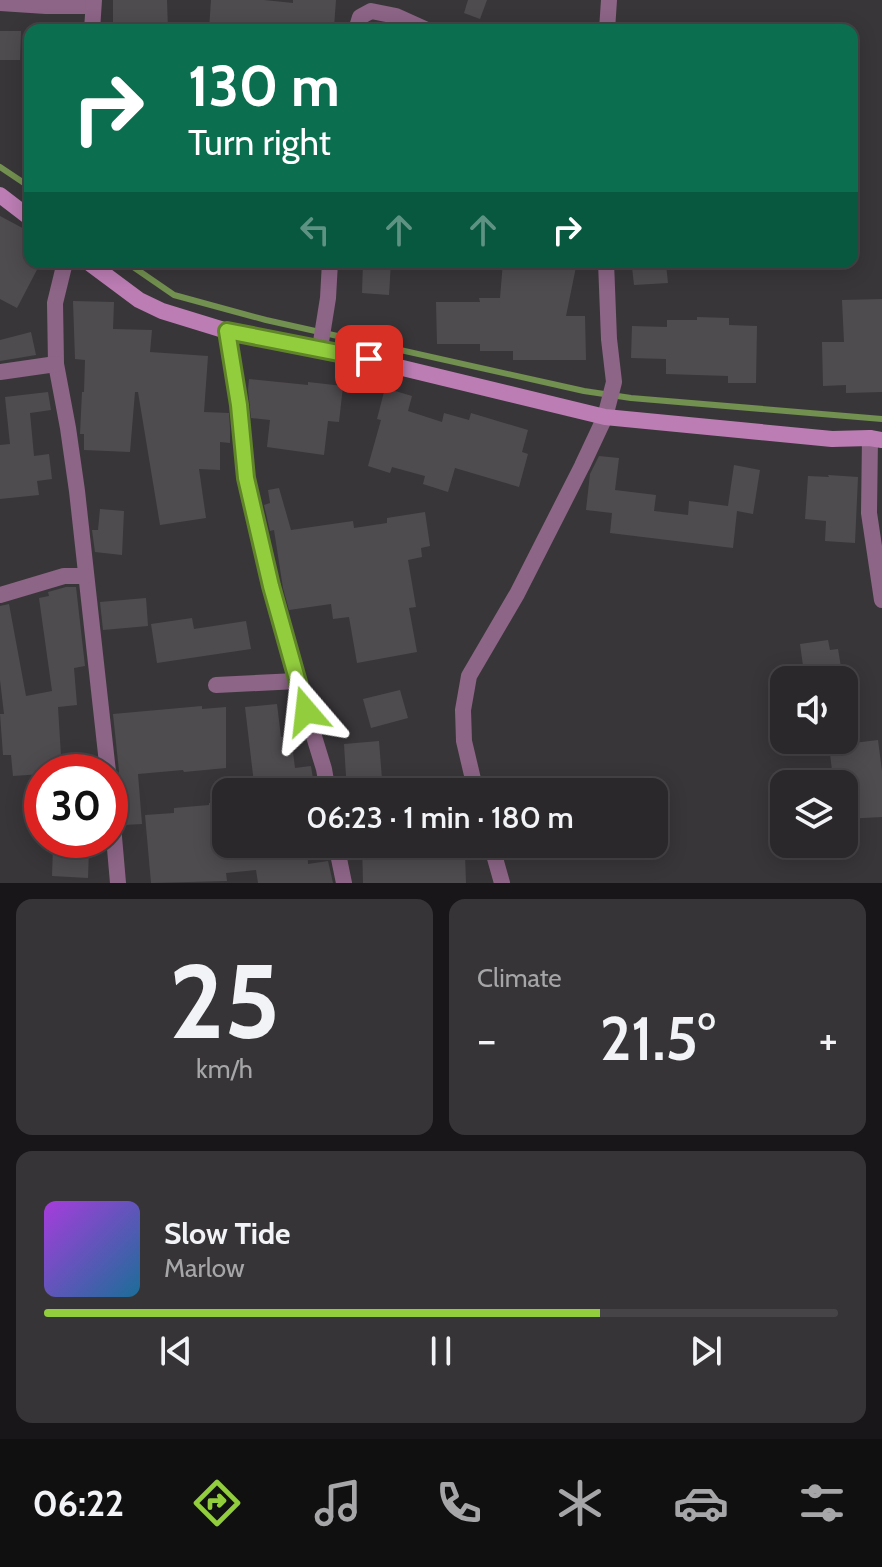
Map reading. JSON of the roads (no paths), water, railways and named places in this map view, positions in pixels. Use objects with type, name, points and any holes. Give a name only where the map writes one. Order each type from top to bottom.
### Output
[{"type":"main road","points":[[0,195],[24,213]]},
{"type":"main road","points":[[96,268],[139,300],[162,311],[227,331],[321,344],[606,409],[832,439],[876,439]]},
{"type":"street","points":[[607,24],[609,0]]},
{"type":"street","points":[[0,3],[46,6],[93,3],[92,24]]},
{"type":"street","points":[[358,24],[360,17],[371,11],[396,16],[414,24]]},
{"type":"street","points":[[64,268],[55,303],[56,364],[77,491],[106,754]]},
{"type":"street","points":[[321,344],[330,268]]},
{"type":"street","points":[[473,778],[464,741],[463,710],[469,676],[517,594],[606,409],[614,382],[606,268]]},
{"type":"street","points":[[227,331],[239,405],[246,478],[271,586],[326,778]]},
{"type":"street","points":[[0,372],[56,364]]},
{"type":"street","points":[[876,439],[869,513],[882,600]]},
{"type":"street","points":[[0,595],[64,576],[85,576]]},
{"type":"street","points":[[216,685],[297,681]]},
{"type":"street","points":[[116,858],[118,883]]},
{"type":"street","points":[[339,858],[344,883]]},
{"type":"street","points":[[495,858],[502,883]]},
{"type":"waterway","points":[[0,167],[24,183]]},
{"type":"waterway","points":[[135,268],[174,295],[266,320],[584,391],[631,398],[882,419]]}]
